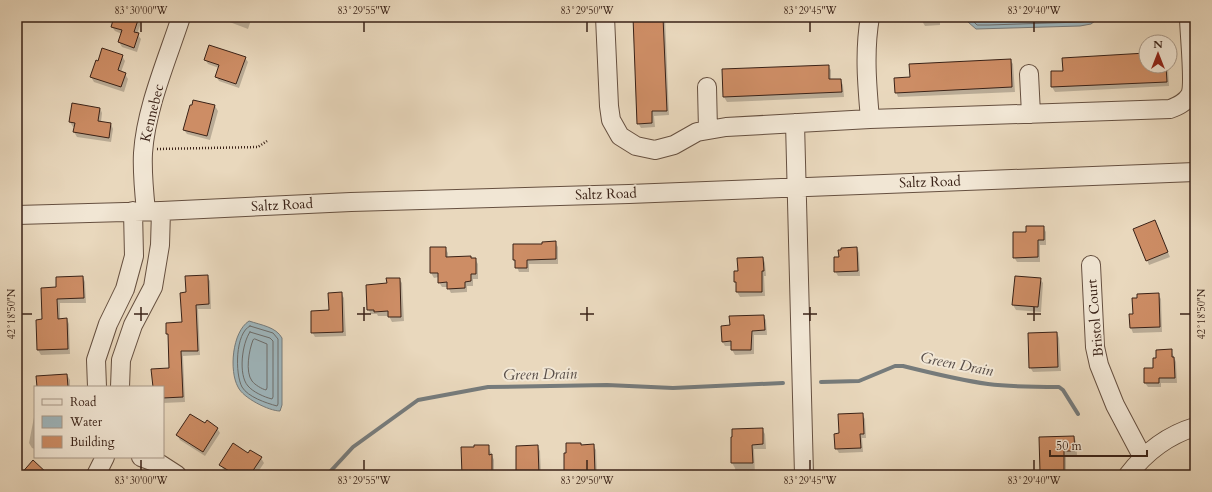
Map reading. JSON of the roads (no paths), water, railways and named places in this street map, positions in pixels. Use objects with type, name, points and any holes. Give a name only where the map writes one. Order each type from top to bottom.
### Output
[{"type":"street","name":"Kennebec","points":[[146,211],[142,170],[145,135],[150,112],[181,17]]},
{"type":"street","points":[[605,17],[611,120],[620,136],[636,146],[656,150],[674,145],[697,132],[726,127],[795,123],[1170,109],[1181,105],[1190,94],[1192,77],[1191,26]]},
{"type":"street","points":[[870,17],[867,34],[866,58],[870,120]]},
{"type":"street","points":[[1030,74],[1031,114]]},
{"type":"street","points":[[707,87],[708,130]]},
{"type":"street","points":[[795,123],[804,475]]},
{"type":"street","name":"Saltz Road","points":[[17,215],[351,202],[796,188],[1195,172]]},
{"type":"street","points":[[97,386],[96,360],[108,324],[125,289],[146,211]]},
{"type":"street","points":[[120,386],[120,360],[133,325],[153,287],[160,245],[146,211]]},
{"type":"street","name":"Bristol Court","points":[[1091,265],[1094,346],[1099,365],[1115,405],[1143,458]]},
{"type":"street","points":[[96,360],[120,360]]},
{"type":"street","points":[[1128,475],[1143,458],[1156,447],[1171,437],[1195,427]]},
{"type":"street","points":[[96,475],[104,458]]},
{"type":"street","points":[[144,458],[160,464],[177,475]]},
{"type":"water","points":[[966,17],[1095,17],[1095,21],[1091,24],[1080,26],[976,29],[968,22]]},
{"type":"water","points":[[249,321],[276,331],[282,338],[282,405],[280,411],[270,409],[245,395],[238,387],[235,380],[233,362],[236,342],[243,326]]},
{"type":"waterway","name":"Green Drain","points":[[821,382],[859,381],[895,366],[903,366],[988,384],[1059,387],[1063,390],[1078,414]]},
{"type":"waterway","name":"Green Drain","points":[[327,475],[353,447],[418,400],[488,387],[607,385],[673,388],[783,383]]}]
